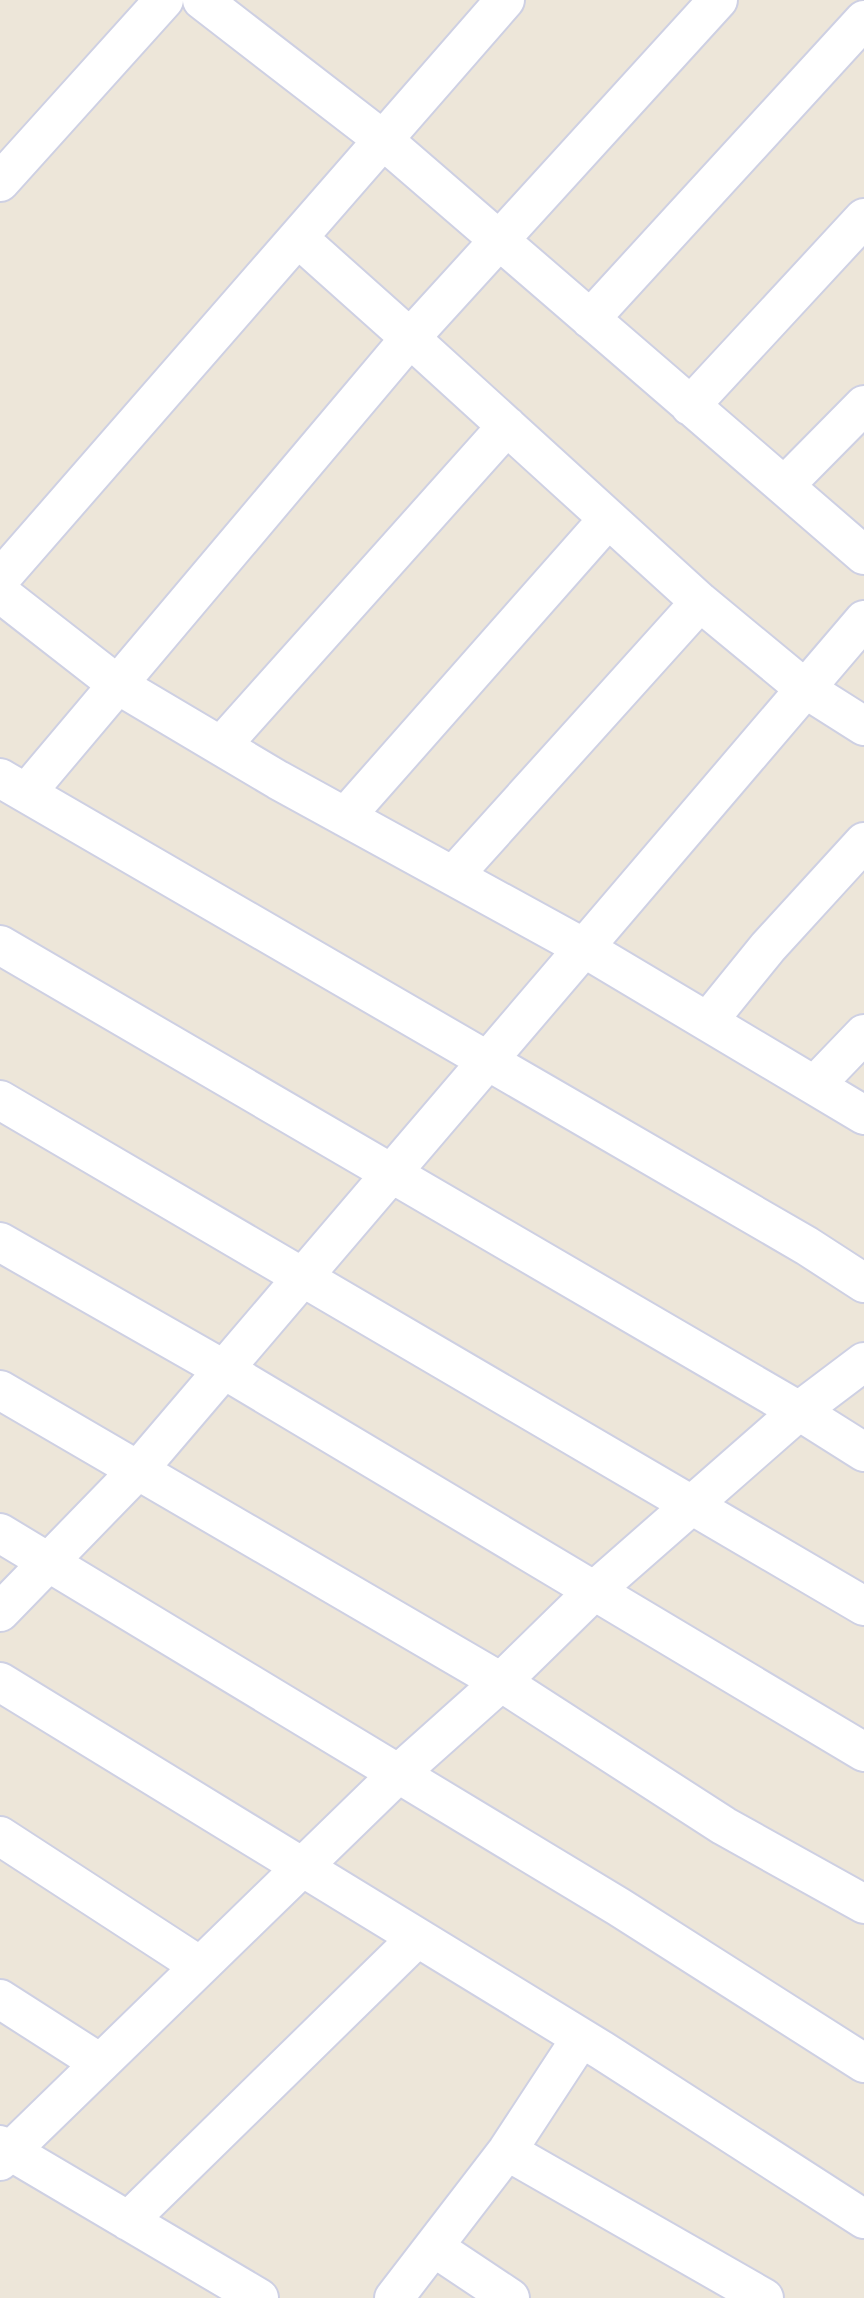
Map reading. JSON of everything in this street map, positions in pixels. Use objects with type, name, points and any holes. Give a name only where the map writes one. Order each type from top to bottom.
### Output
[{"type":"street","points":[[0,182],[164,0]]},
{"type":"street","points":[[202,0],[382,139],[864,555]]},
{"type":"street","points":[[0,579],[505,0]]},
{"type":"street","points":[[718,0],[410,338],[118,685],[13,785],[807,1245],[864,1283]]},
{"type":"street","points":[[590,319],[864,20]]},
{"type":"street","points":[[690,405],[864,218]]},
{"type":"street","points":[[298,238],[700,602],[804,688],[864,726]]},
{"type":"street","points":[[783,486],[864,405]]},
{"type":"street","points":[[220,746],[507,426]]},
{"type":"street","points":[[345,817],[608,519]]},
{"type":"street","points":[[0,593],[118,685],[345,817],[584,948],[864,1115]]},
{"type":"street","points":[[453,876],[700,602]]},
{"type":"street","points":[[0,1612],[138,1470],[864,620]]},
{"type":"street","points":[[708,1021],[768,947],[864,842]]},
{"type":"street","points":[[0,945],[799,1411],[864,1452]]},
{"type":"street","points":[[815,1085],[864,1034]]},
{"type":"street","points":[[0,1100],[864,1606]]},
{"type":"street","points":[[0,1242],[596,1589],[864,1752]]},
{"type":"street","points":[[259,2298],[3,2152],[100,2063],[398,1774],[502,1682],[596,1589],[799,1411],[864,1362]]},
{"type":"street","points":[[0,1390],[502,1682],[724,1826],[864,1904]]},
{"type":"street","points":[[0,1533],[619,1907],[864,2063]]},
{"type":"street","points":[[0,1682],[581,2038],[864,2219]]},
{"type":"street","points":[[0,1836],[200,1966]]},
{"type":"street","points":[[128,2221],[417,1938]]},
{"type":"street","points":[[0,1999],[100,2063]]},
{"type":"street","points":[[394,2298],[507,2151],[581,2038]]},
{"type":"street","points":[[507,2151],[764,2298]]},
{"type":"street","points":[[435,2248],[510,2298]]}]
